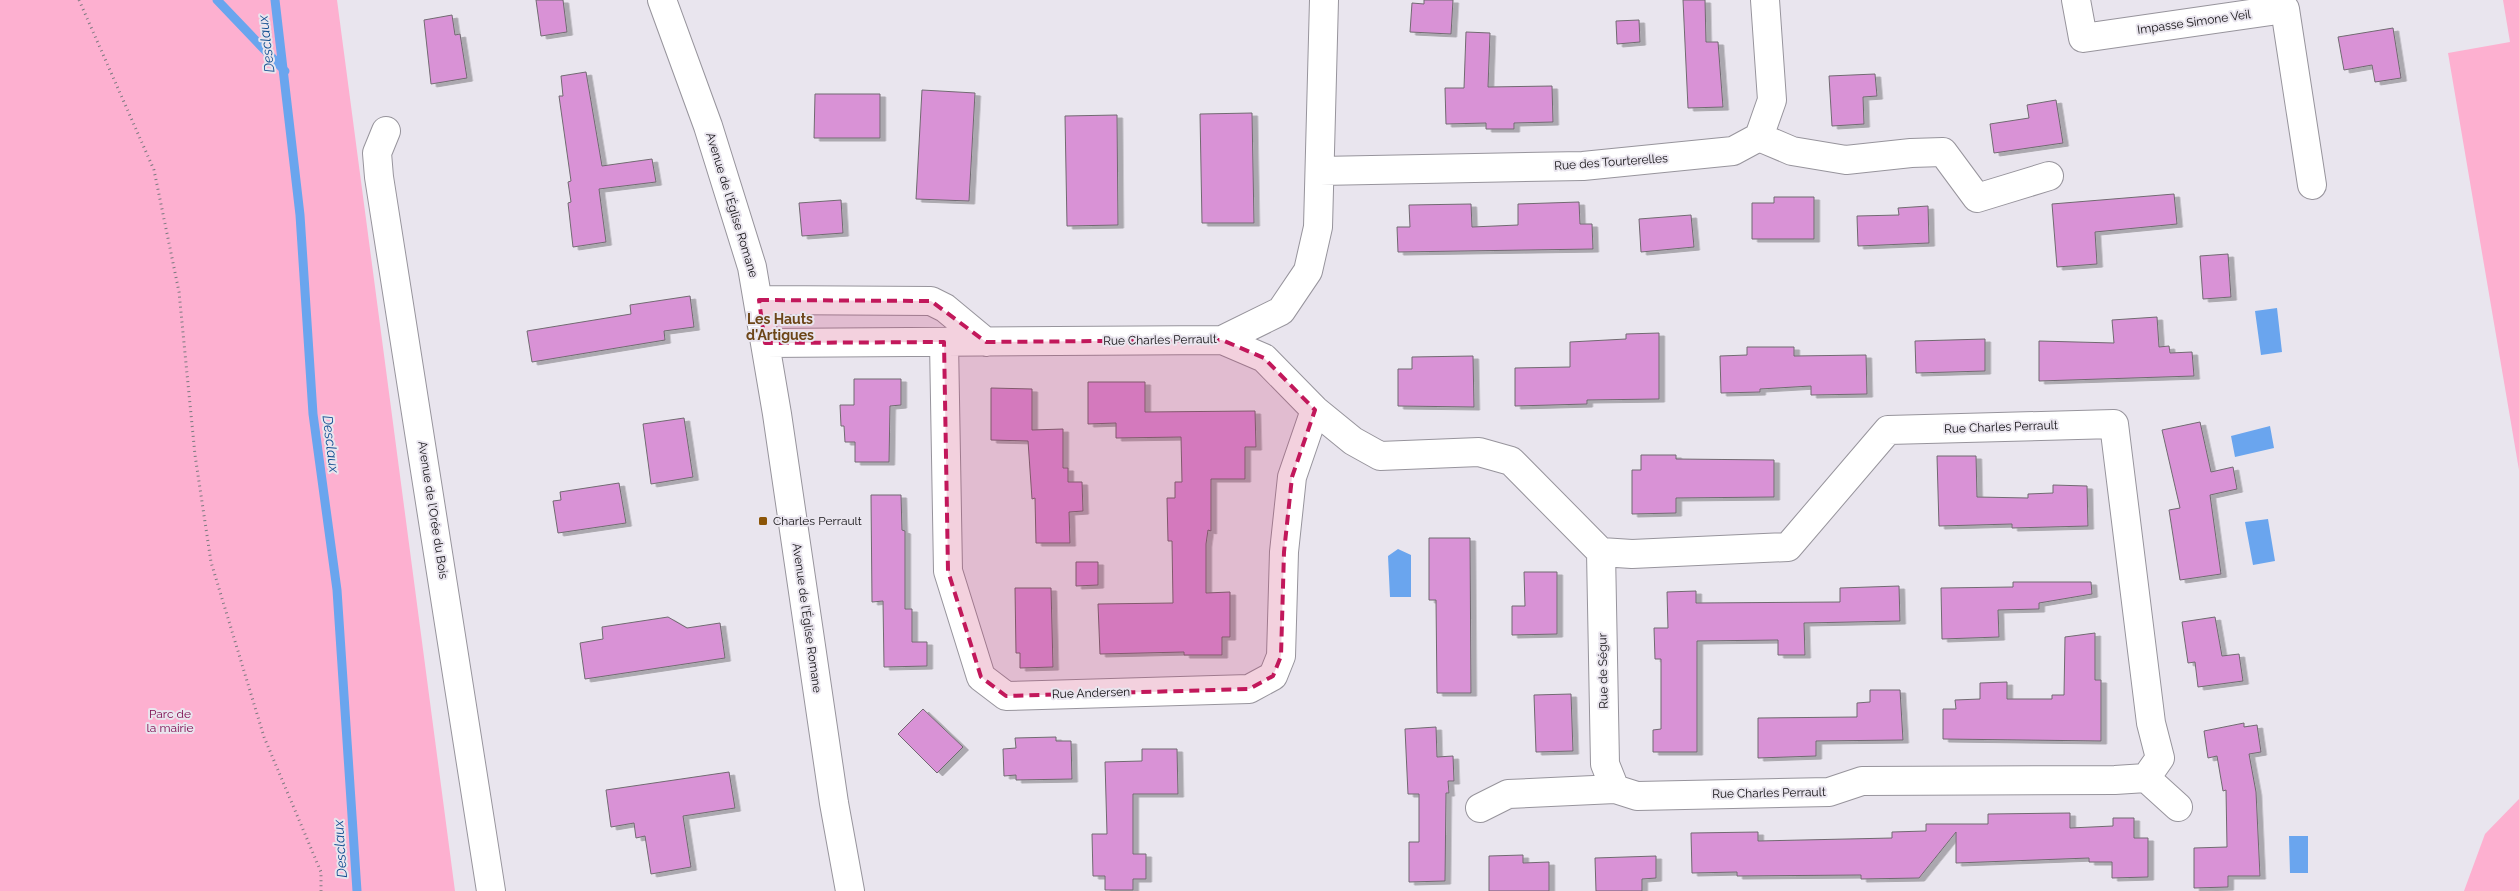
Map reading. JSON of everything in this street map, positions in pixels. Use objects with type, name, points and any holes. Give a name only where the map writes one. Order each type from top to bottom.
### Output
[{"type":"street","name":"Avenue de l'Église Romane","points":[[662,0],[708,126],[740,222],[759,300],[834,803],[850,891]]},
{"type":"street","points":[[1222,340],[1281,311],[1308,271],[1318,227],[1324,0]]},
{"type":"street","points":[[1765,0],[1772,100],[1760,137],[1792,151],[1846,160],[1911,153],[1943,152],[1977,198],[2049,176]]},
{"type":"street","name":"Impasse Simone Veil","points":[[2076,0],[2083,38],[2285,9],[2312,185]]},
{"type":"street","name":"Avenue de l'Orée du Bois","points":[[386,131],[377,153],[379,177],[491,891]]},
{"type":"street","name":"Rue des Tourterelles","points":[[1320,171],[1583,166],[1733,151],[1760,137]]},
{"type":"street","points":[[759,300],[931,301],[942,306],[986,342]]},
{"type":"street","points":[[942,306],[948,326],[948,336],[944,342]]},
{"type":"street","name":"Rue Charles Perrault","points":[[765,343],[1222,340],[1264,358],[1314,410],[1353,442],[1380,456],[1479,452],[1511,461],[1600,552],[1632,554],[1788,547],[1888,430],[2114,424],[2151,722],[2160,758],[2146,778],[2115,780],[1862,781],[1829,792],[1637,796],[1615,789],[1508,794],[1480,808]]},
{"type":"street","name":"Rue Andersen","points":[[944,342],[948,571],[981,677],[1006,696],[1249,689],[1272,676],[1281,656],[1284,552],[1292,477],[1314,410]]},
{"type":"street","name":"Rue de Ségur","points":[[1600,552],[1605,764],[1615,789]]},
{"type":"street","points":[[2146,778],[2178,807]]},
{"type":"path","points":[[79,0],[154,170],[179,292],[195,455],[211,562],[264,737],[322,872],[321,891]]},
{"type":"highlighted area","points":[[759,300],[931,301],[986,342],[1222,340],[1264,358],[1315,410],[1292,477],[1284,552],[1281,656],[1273,676],[1249,689],[1006,696],[981,677],[948,571],[944,342],[765,343]]},
{"type":"green space","name":"Parc de la mairie","points":[[0,0],[337,0],[455,891],[0,891]]},
{"type":"green space","points":[[2503,0],[2519,0],[2519,470],[2448,53],[2510,42]]},
{"type":"green space","points":[[2519,799],[2519,891],[2464,891],[2485,834]]},
{"type":"water","points":[[2277,308],[2282,352],[2261,355],[2255,311]]},
{"type":"water","points":[[2270,426],[2274,448],[2235,457],[2231,436]]},
{"type":"water","points":[[2268,519],[2275,561],[2253,565],[2245,522]]},
{"type":"water","points":[[1398,549],[1411,555],[1411,597],[1390,597],[1388,556]]},
{"type":"water","points":[[2289,836],[2308,836],[2308,873],[2290,873]]},
{"type":"building","points":[[536,0],[563,0],[567,32],[541,36]]},
{"type":"building","points":[[1424,0],[1453,0],[1451,34],[1410,32],[1412,3],[1424,4]]},
{"type":"building","points":[[1683,0],[1705,0],[1706,42],[1718,42],[1723,107],[1688,108]]},
{"type":"building","points":[[452,15],[455,35],[460,34],[467,78],[431,84],[424,20]]},
{"type":"building","points":[[1639,20],[1640,42],[1617,44],[1616,21]]},
{"type":"building","points":[[2393,28],[2401,78],[2375,82],[2372,65],[2344,70],[2338,37]]},
{"type":"building","points":[[1466,32],[1490,33],[1488,87],[1552,86],[1553,122],[1514,123],[1514,129],[1486,129],[1486,123],[1446,124],[1445,88],[1464,88]]},
{"type":"building","points":[[586,72],[602,166],[652,159],[656,182],[599,189],[606,242],[573,247],[568,203],[571,202],[568,182],[571,181],[559,96],[563,96],[561,76]]},
{"type":"building","points":[[1875,74],[1877,96],[1863,97],[1864,124],[1832,126],[1829,76]]},
{"type":"building","points":[[922,90],[975,93],[969,201],[916,199]]},
{"type":"building","points":[[815,94],[880,94],[880,138],[814,138]]},
{"type":"building","points":[[2056,100],[2063,143],[1994,153],[1990,124],[2029,118],[2027,105]]},
{"type":"building","points":[[1252,113],[1254,223],[1202,223],[1200,114]]},
{"type":"building","points":[[1117,115],[1118,225],[1067,226],[1065,116]]},
{"type":"building","points":[[2174,194],[2177,224],[2095,232],[2097,264],[2057,267],[2052,204]]},
{"type":"building","points":[[1774,197],[1814,197],[1814,239],[1752,239],[1752,203],[1774,203]]},
{"type":"building","points":[[841,200],[843,233],[802,236],[799,203]]},
{"type":"building","points":[[1579,202],[1580,224],[1592,224],[1593,249],[1398,252],[1397,227],[1410,227],[1409,205],[1471,204],[1472,227],[1518,225],[1518,204]]},
{"type":"building","points":[[1928,206],[1929,243],[1858,246],[1857,216],[1899,215],[1898,208]]},
{"type":"building","points":[[1691,215],[1694,247],[1641,252],[1639,219]]},
{"type":"building","points":[[2228,254],[2231,297],[2203,299],[2200,256]]},
{"type":"building","points":[[690,296],[694,327],[664,331],[665,340],[532,362],[527,331],[631,314],[630,305]]},
{"type":"building","points":[[2157,317],[2159,347],[2169,346],[2170,353],[2192,352],[2194,376],[2039,381],[2039,341],[2114,343],[2112,320]]},
{"type":"building","points":[[1659,333],[1659,399],[1587,400],[1587,404],[1515,406],[1515,368],[1570,367],[1570,342],[1626,339],[1626,334]]},
{"type":"building","points":[[1985,339],[1985,371],[1916,373],[1915,341]]},
{"type":"building","points":[[1747,347],[1794,347],[1794,356],[1866,355],[1867,394],[1811,395],[1811,386],[1760,389],[1760,392],[1721,393],[1720,356],[1747,355]]},
{"type":"building","points":[[1473,356],[1474,407],[1398,406],[1398,369],[1412,369],[1412,357]]},
{"type":"building","points":[[854,379],[901,379],[901,405],[890,406],[889,462],[855,462],[855,442],[845,442],[844,426],[841,426],[840,405],[854,405]]},
{"type":"building","points":[[1088,382],[1145,382],[1145,412],[1255,411],[1256,447],[1245,447],[1245,479],[1211,479],[1211,531],[1208,530],[1206,544],[1206,593],[1230,592],[1230,637],[1222,637],[1222,655],[1184,655],[1184,652],[1100,654],[1098,604],[1173,603],[1172,541],[1168,541],[1167,498],[1175,498],[1175,482],[1182,482],[1181,437],[1116,438],[1116,423],[1088,424]]},
{"type":"building","points":[[991,388],[1032,389],[1032,430],[1063,429],[1063,468],[1068,468],[1068,482],[1082,482],[1083,511],[1069,512],[1070,543],[1036,543],[1035,498],[1032,499],[1028,441],[991,440]]},
{"type":"building","points":[[684,418],[693,477],[651,484],[643,424]]},
{"type":"building","points":[[2200,422],[2211,472],[2233,467],[2237,489],[2210,495],[2221,574],[2180,580],[2169,510],[2180,508],[2162,430]]},
{"type":"building","points":[[1641,455],[1676,455],[1676,459],[1774,460],[1774,497],[1676,498],[1676,513],[1632,514],[1632,470],[1641,470]]},
{"type":"building","points":[[1937,456],[1976,456],[1977,497],[2028,498],[2028,494],[2053,493],[2053,485],[2087,486],[2088,526],[2012,528],[2012,524],[1939,526]]},
{"type":"building","points":[[619,483],[626,523],[558,533],[553,501],[561,500],[560,492]]},
{"type":"building","points":[[871,495],[901,495],[902,530],[905,531],[905,609],[912,609],[912,642],[927,642],[927,666],[884,667],[883,601],[872,602]]},
{"type":"building","points":[[1429,538],[1470,538],[1471,693],[1437,693],[1436,600],[1429,600]]},
{"type":"building","points":[[1076,562],[1098,562],[1098,585],[1076,586]]},
{"type":"building","points":[[1524,572],[1557,572],[1557,634],[1512,635],[1512,606],[1525,606]]},
{"type":"building","points":[[2013,582],[2091,582],[2092,594],[2039,603],[2039,609],[1998,610],[1999,637],[1942,639],[1941,588],[2013,587]]},
{"type":"building","points":[[1899,586],[1900,621],[1804,623],[1805,655],[1778,655],[1778,640],[1697,641],[1697,752],[1653,752],[1653,730],[1661,729],[1661,659],[1655,659],[1654,628],[1668,628],[1667,592],[1696,591],[1696,603],[1840,602],[1840,588]]},
{"type":"building","points":[[1015,588],[1051,588],[1053,667],[1020,668],[1020,653],[1016,653]]},
{"type":"building","points":[[668,617],[687,628],[720,623],[725,658],[585,679],[580,643],[603,639],[602,627]]},
{"type":"building","points":[[2215,617],[2222,656],[2239,654],[2243,681],[2198,687],[2195,662],[2188,663],[2182,622]]},
{"type":"building","points":[[2095,633],[2095,680],[2101,680],[2101,741],[1943,739],[1943,709],[1956,709],[1955,700],[1980,699],[1980,683],[2007,682],[2007,699],[2052,699],[2052,695],[2064,695],[2065,637]]},
{"type":"building","points":[[1870,690],[1900,690],[1903,740],[1816,741],[1816,756],[1758,758],[1758,718],[1857,717],[1857,703],[1870,702]]},
{"type":"building","points":[[1571,694],[1573,751],[1536,752],[1534,695]]},
{"type":"building","points":[[923,709],[963,747],[937,773],[898,734]]},
{"type":"building","points":[[2244,723],[2244,727],[2257,725],[2261,752],[2249,754],[2256,792],[2260,876],[2228,876],[2228,887],[2194,888],[2194,848],[2227,847],[2226,790],[2223,791],[2217,756],[2208,758],[2204,731]]},
{"type":"building","points":[[1436,727],[1437,757],[1453,756],[1454,781],[1448,781],[1449,793],[1446,793],[1445,881],[1409,882],[1409,842],[1419,842],[1419,794],[1408,794],[1405,729]]},
{"type":"building","points":[[1056,737],[1056,741],[1071,741],[1072,779],[1016,780],[1016,775],[1004,776],[1003,749],[1016,748],[1015,738]]},
{"type":"building","points":[[1142,749],[1177,749],[1178,794],[1133,794],[1133,854],[1146,854],[1146,879],[1133,879],[1133,890],[1105,890],[1105,876],[1093,876],[1092,834],[1107,834],[1105,762],[1142,761]]},
{"type":"building","points":[[729,772],[735,808],[683,816],[691,867],[651,874],[645,836],[636,838],[634,823],[611,827],[606,790]]},
{"type":"building","points":[[2070,813],[2070,828],[2113,826],[2113,818],[2134,818],[2134,838],[2148,838],[2148,877],[2112,878],[2112,862],[2089,862],[2089,858],[1956,863],[1956,832],[1919,878],[1861,879],[1861,875],[1737,876],[1737,872],[1692,873],[1691,833],[1758,832],[1758,841],[1892,838],[1892,832],[1926,831],[1926,824],[1988,824],[1988,814]]},
{"type":"building","points":[[1523,855],[1523,863],[1549,862],[1549,891],[1489,891],[1489,856]]},
{"type":"building","points":[[1656,856],[1656,878],[1642,879],[1642,891],[1596,891],[1595,858]]},
{"type":"waterway","points":[[217,0],[285,71]]},
{"type":"waterway","name":"Desclaux","points":[[275,0],[300,215],[313,414],[337,590],[357,891]]},
{"type":"place","name":"Charles Perrault","points":[[763,521]]},
{"type":"district","name":"Les Hauts d'Artigues","points":[[780,328]]}]
